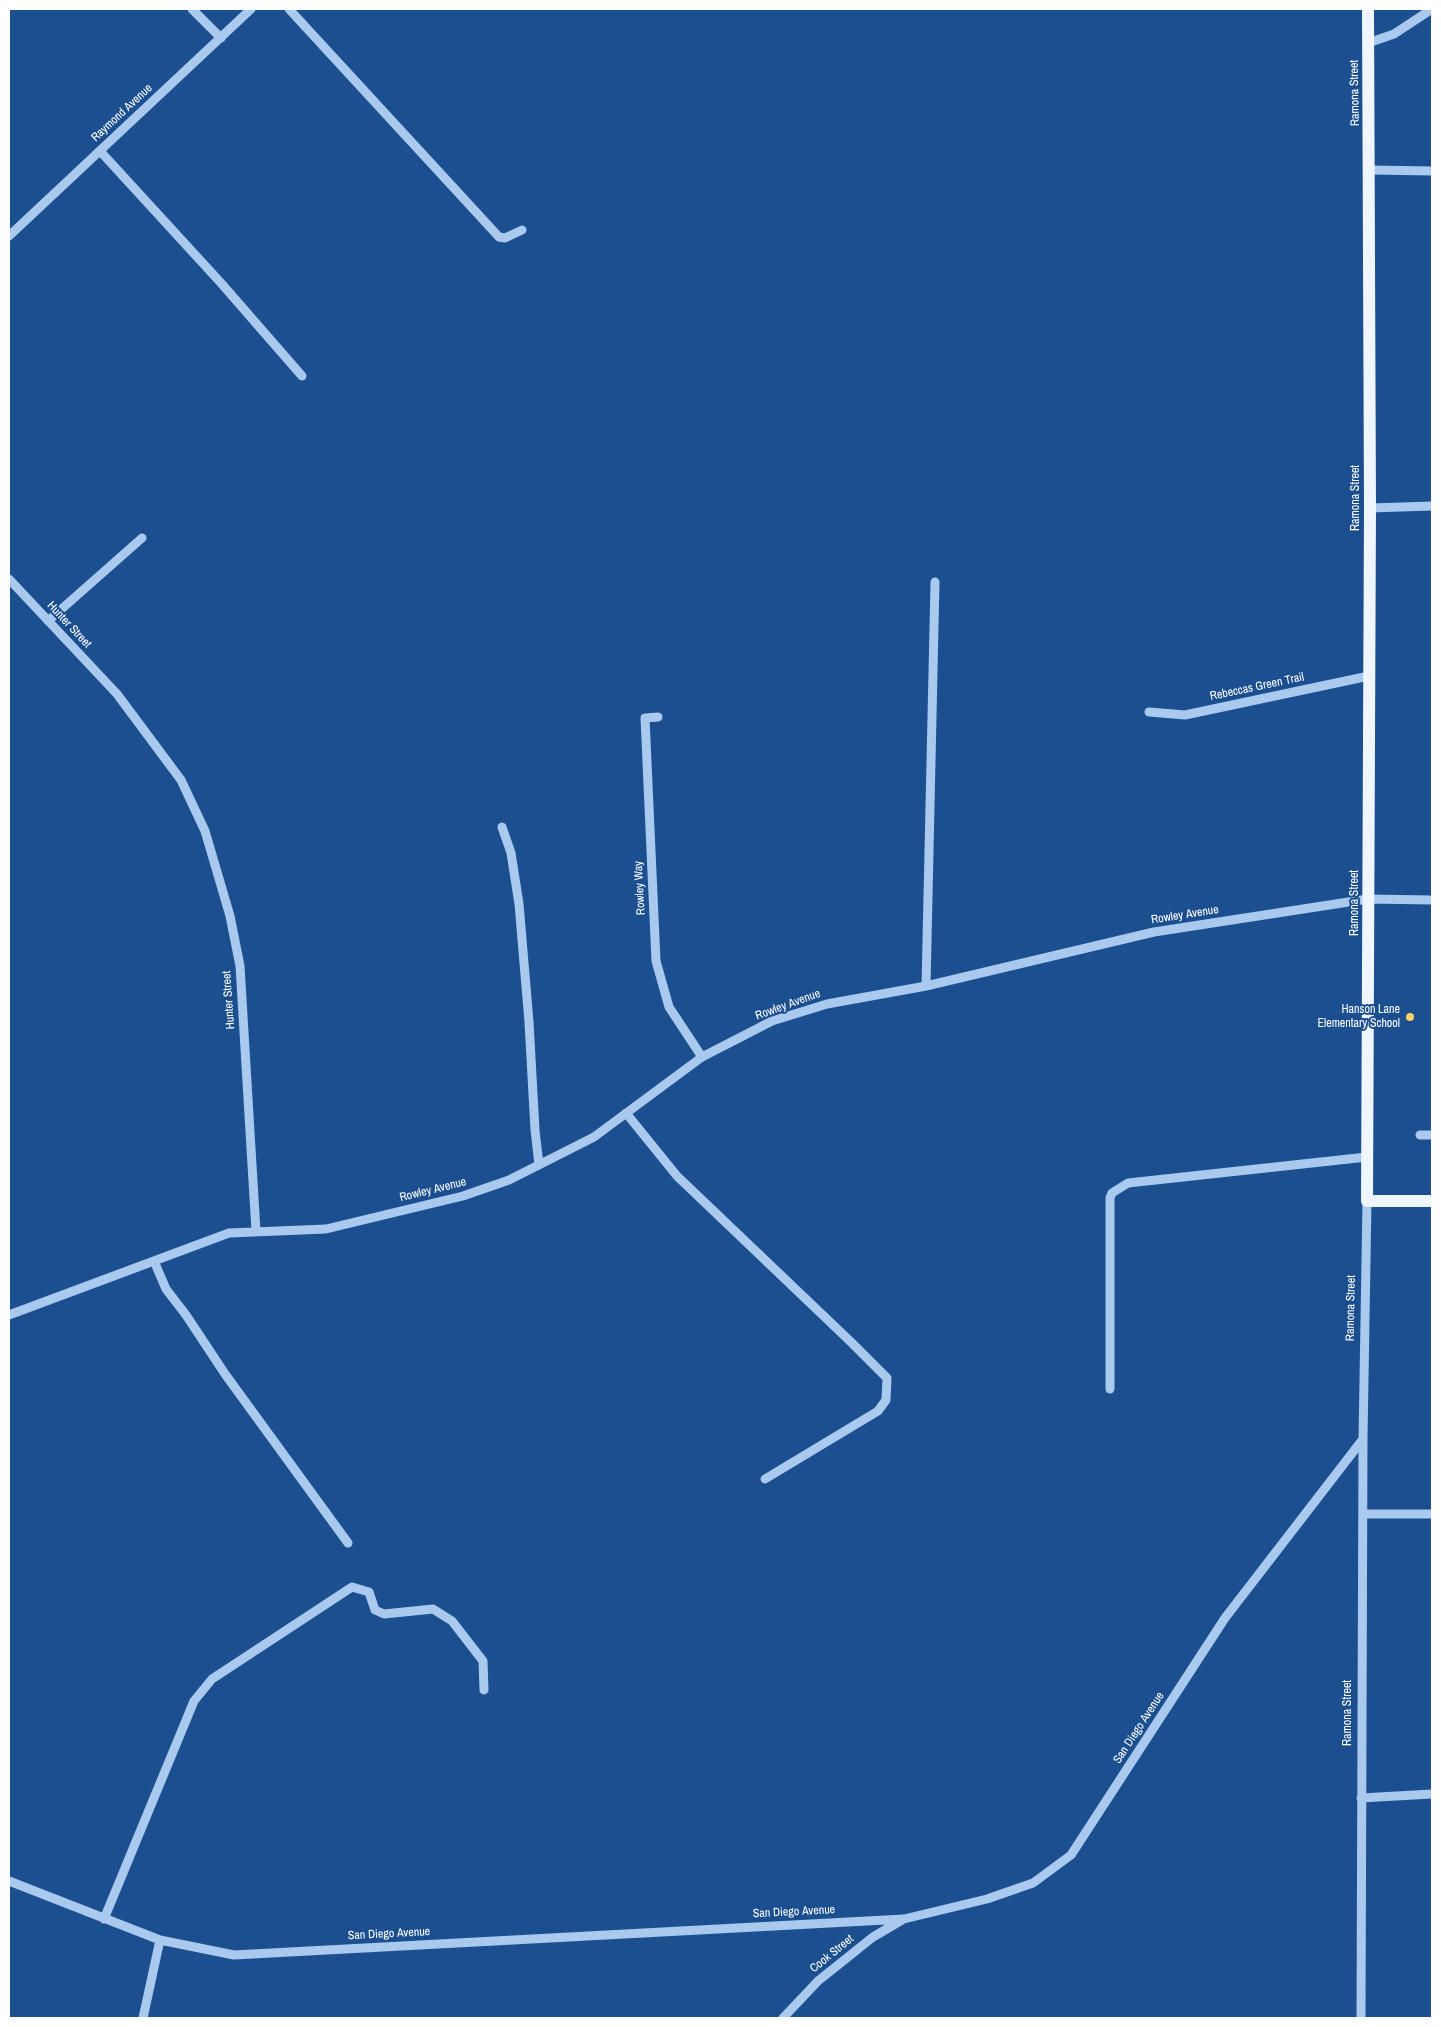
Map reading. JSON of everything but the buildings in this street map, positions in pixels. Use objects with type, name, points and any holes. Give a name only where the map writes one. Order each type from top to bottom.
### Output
[{"type":"main road","name":"Ramona Street","points":[[1366,1201],[1370,508],[1368,9]]},
{"type":"main road","points":[[1366,1201],[1432,1201]]},
{"type":"street","points":[[192,9],[221,38]]},
{"type":"street","name":"Raymond Avenue","points":[[9,236],[251,9]]},
{"type":"street","points":[[288,9],[499,236],[505,238],[522,230]]},
{"type":"street","points":[[1368,43],[1394,34],[1432,9]]},
{"type":"street","points":[[100,150],[221,283],[302,376]]},
{"type":"street","points":[[1370,170],[1432,171]]},
{"type":"street","points":[[1370,508],[1432,506]]},
{"type":"street","points":[[48,621],[142,538]]},
{"type":"street","name":"Hunter Street","points":[[9,579],[116,694],[181,780],[205,830],[230,916],[240,966],[256,1231]]},
{"type":"street","points":[[926,986],[935,582]]},
{"type":"street","name":"Rebeccas Green Trail","points":[[1149,712],[1185,715],[1369,676]]},
{"type":"street","name":"Rowley Way","points":[[658,717],[645,718],[656,961],[669,1007],[702,1057]]},
{"type":"street","points":[[502,826],[511,853],[518,904],[529,1022],[535,1130],[540,1165]]},
{"type":"street","name":"Rowley Avenue","points":[[256,1231],[326,1229],[463,1196],[509,1180],[594,1137],[702,1057],[772,1021],[827,1004],[926,986],[1154,932],[1368,899],[1432,900]]},
{"type":"street","points":[[626,1113],[677,1176],[887,1378],[886,1400],[878,1411],[765,1478]]},
{"type":"street","points":[[1420,1135],[1432,1135]]},
{"type":"street","points":[[1110,1388],[1110,1198],[1112,1193],[1128,1183],[1366,1157]]},
{"type":"street","name":"Ramona Street","points":[[1361,2018],[1363,1439],[1366,1201]]},
{"type":"street","points":[[9,1315],[229,1234],[256,1231]]},
{"type":"street","points":[[154,1261],[166,1289],[186,1315],[225,1374],[348,1543]]},
{"type":"street","name":"San Diego Avenue","points":[[9,1881],[104,1920],[160,1940],[234,1955],[904,1919],[987,1899],[1033,1883],[1071,1856],[1225,1618],[1363,1439]]},
{"type":"street","points":[[1363,1514],[1432,1514]]},
{"type":"street","points":[[104,1920],[194,1701],[212,1679],[352,1587],[369,1592],[375,1610],[384,1614],[433,1609],[452,1621],[483,1661],[484,1690]]},
{"type":"street","points":[[1361,1798],[1432,1794]]},
{"type":"street","name":"Cook Street","points":[[783,2018],[818,1981],[873,1937],[904,1919]]},
{"type":"street","points":[[143,2018],[160,1940]]},
{"type":"place","name":"Hanson Lane Elementary School","points":[[1410,1017]]}]
